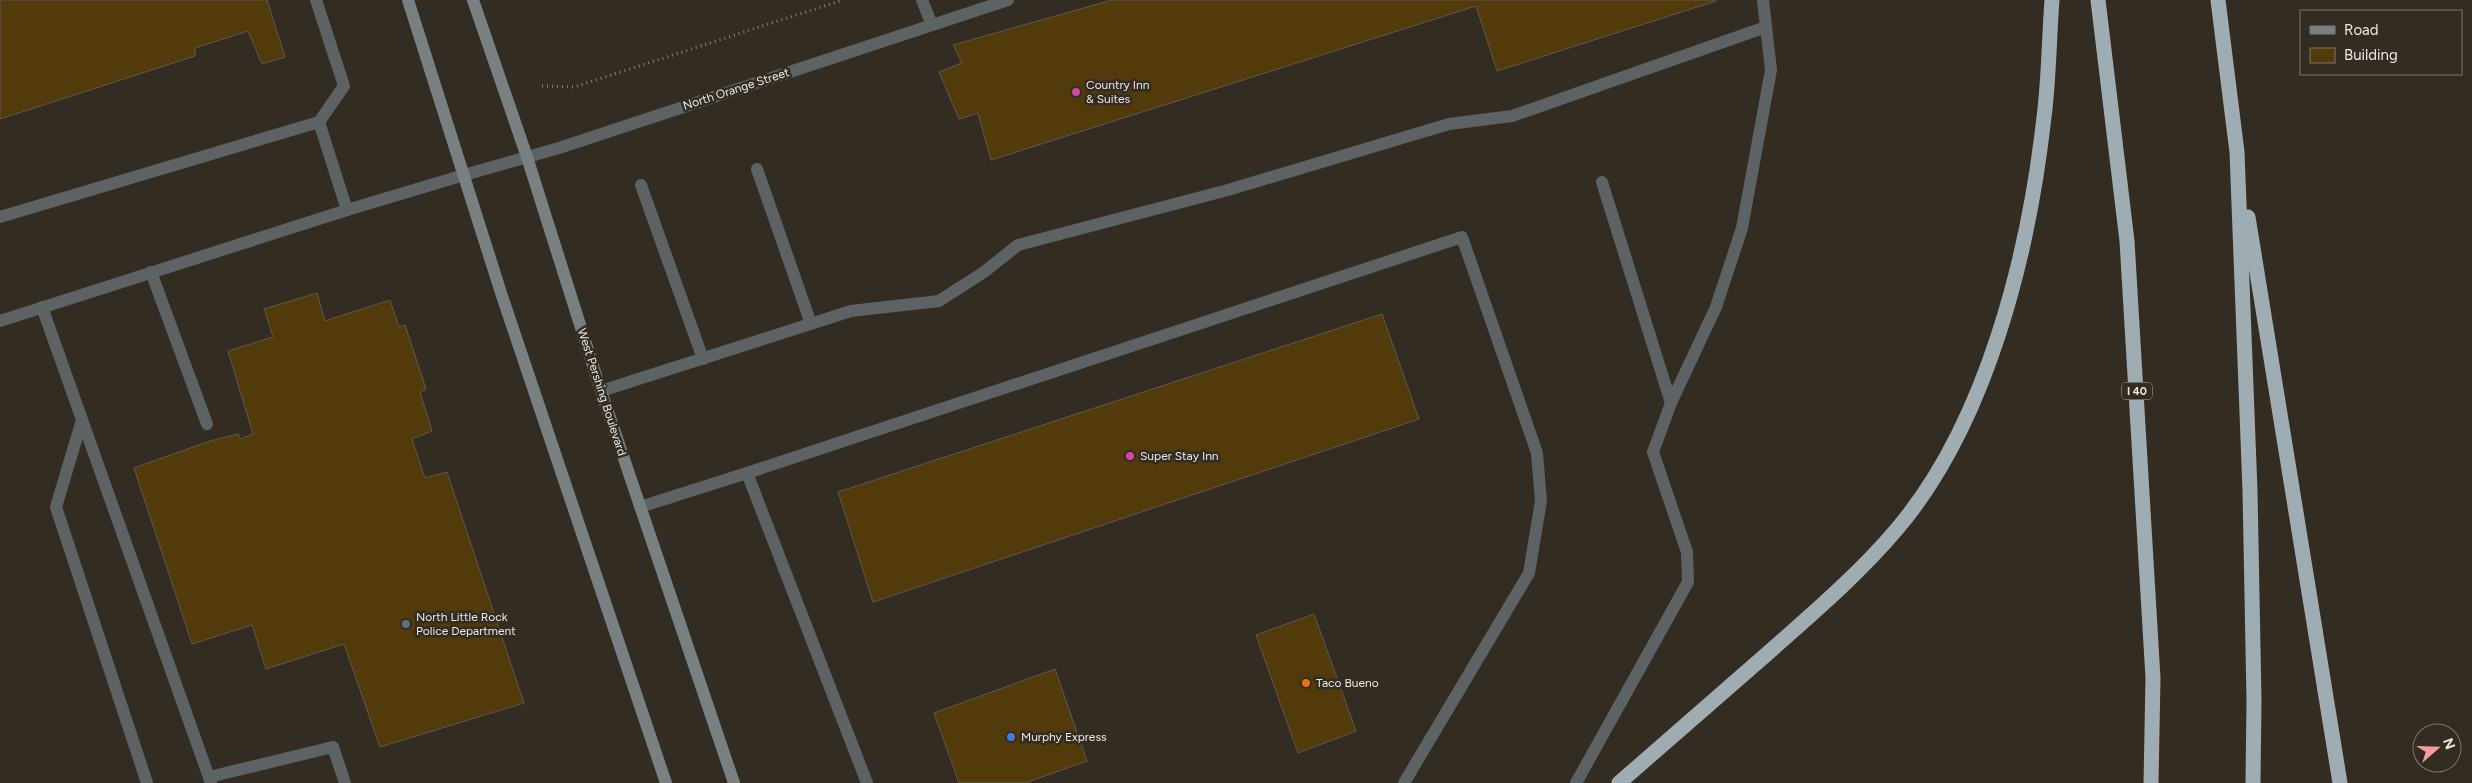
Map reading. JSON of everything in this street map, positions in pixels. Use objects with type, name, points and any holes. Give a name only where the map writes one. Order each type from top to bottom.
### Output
[{"type":"highway","points":[[1619,783],[1845,585],[1903,521],[1923,493],[1965,424],[1995,349],[2029,219],[2044,117],[2052,0]]},
{"type":"highway","name":"I 40","points":[[2098,0],[2127,242],[2153,678],[2151,783]]},
{"type":"highway","points":[[2218,0],[2237,152],[2340,783]]},
{"type":"highway","points":[[2237,152],[2250,491],[2254,700],[2253,783]]},
{"type":"main road","points":[[408,0],[502,296],[666,783]]},
{"type":"main road","name":"West Pershing Boulevard","points":[[473,0],[503,93],[527,157],[601,391],[734,783]]},
{"type":"street","points":[[0,217],[319,122],[344,86],[316,0]]},
{"type":"street","points":[[922,0],[932,25]]},
{"type":"street","name":"North Orange Street","points":[[0,321],[347,210],[527,157],[1008,0]]},
{"type":"street","points":[[1576,783],[1688,582],[1687,552],[1654,452],[1670,403],[1716,307],[1742,228],[1771,70],[1764,0]]},
{"type":"street","points":[[601,391],[851,311],[939,301],[984,272],[1018,245],[1228,190],[1449,124],[1512,116],[1766,27]]},
{"type":"street","points":[[319,122],[347,210]]},
{"type":"street","points":[[757,168],[811,324]]},
{"type":"street","points":[[1602,182],[1670,403]]},
{"type":"street","points":[[641,185],[704,359]]},
{"type":"street","points":[[640,507],[1462,237],[1537,453],[1541,500],[1529,573],[1404,783]]},
{"type":"street","points":[[151,272],[207,424]]},
{"type":"street","points":[[42,308],[210,780],[333,747],[345,783]]},
{"type":"street","points":[[82,420],[56,507],[147,783]]},
{"type":"street","points":[[747,473],[867,783]]},
{"type":"path","points":[[542,86],[574,87],[844,0]]},
{"type":"building","points":[[0,0],[267,0],[285,57],[262,64],[248,31],[195,48],[195,56],[0,119]]},
{"type":"building","name":"Country Inn & Suites","points":[[1112,0],[1716,1],[1497,71],[1476,6],[991,160],[978,113],[959,119],[939,72],[962,63],[953,45]]},
{"type":"building","points":[[317,293],[325,321],[390,300],[399,327],[405,325],[426,389],[420,392],[432,431],[412,439],[425,478],[447,472],[524,703],[380,747],[344,644],[266,669],[252,625],[192,644],[134,468],[210,441],[238,434],[240,439],[253,434],[228,351],[273,337],[264,309]]},
{"type":"building","name":"Super Stay Inn","points":[[1382,314],[1419,419],[873,602],[838,492]]},
{"type":"building","name":"Taco Bueno","points":[[1314,614],[1356,731],[1298,753],[1256,635]]},
{"type":"building","name":"Murphy Express","points":[[1055,669],[1087,761],[1025,783],[959,783],[934,713]]},
{"type":"place","name":"Country Inn & Suites","points":[[1076,92]]},
{"type":"place","name":"Super Stay Inn","points":[[1130,456]]},
{"type":"place","name":"North Little Rock Police Department","points":[[406,624]]},
{"type":"place","name":"Taco Bueno","points":[[1306,683]]},
{"type":"place","name":"Murphy Express","points":[[1011,737]]}]
